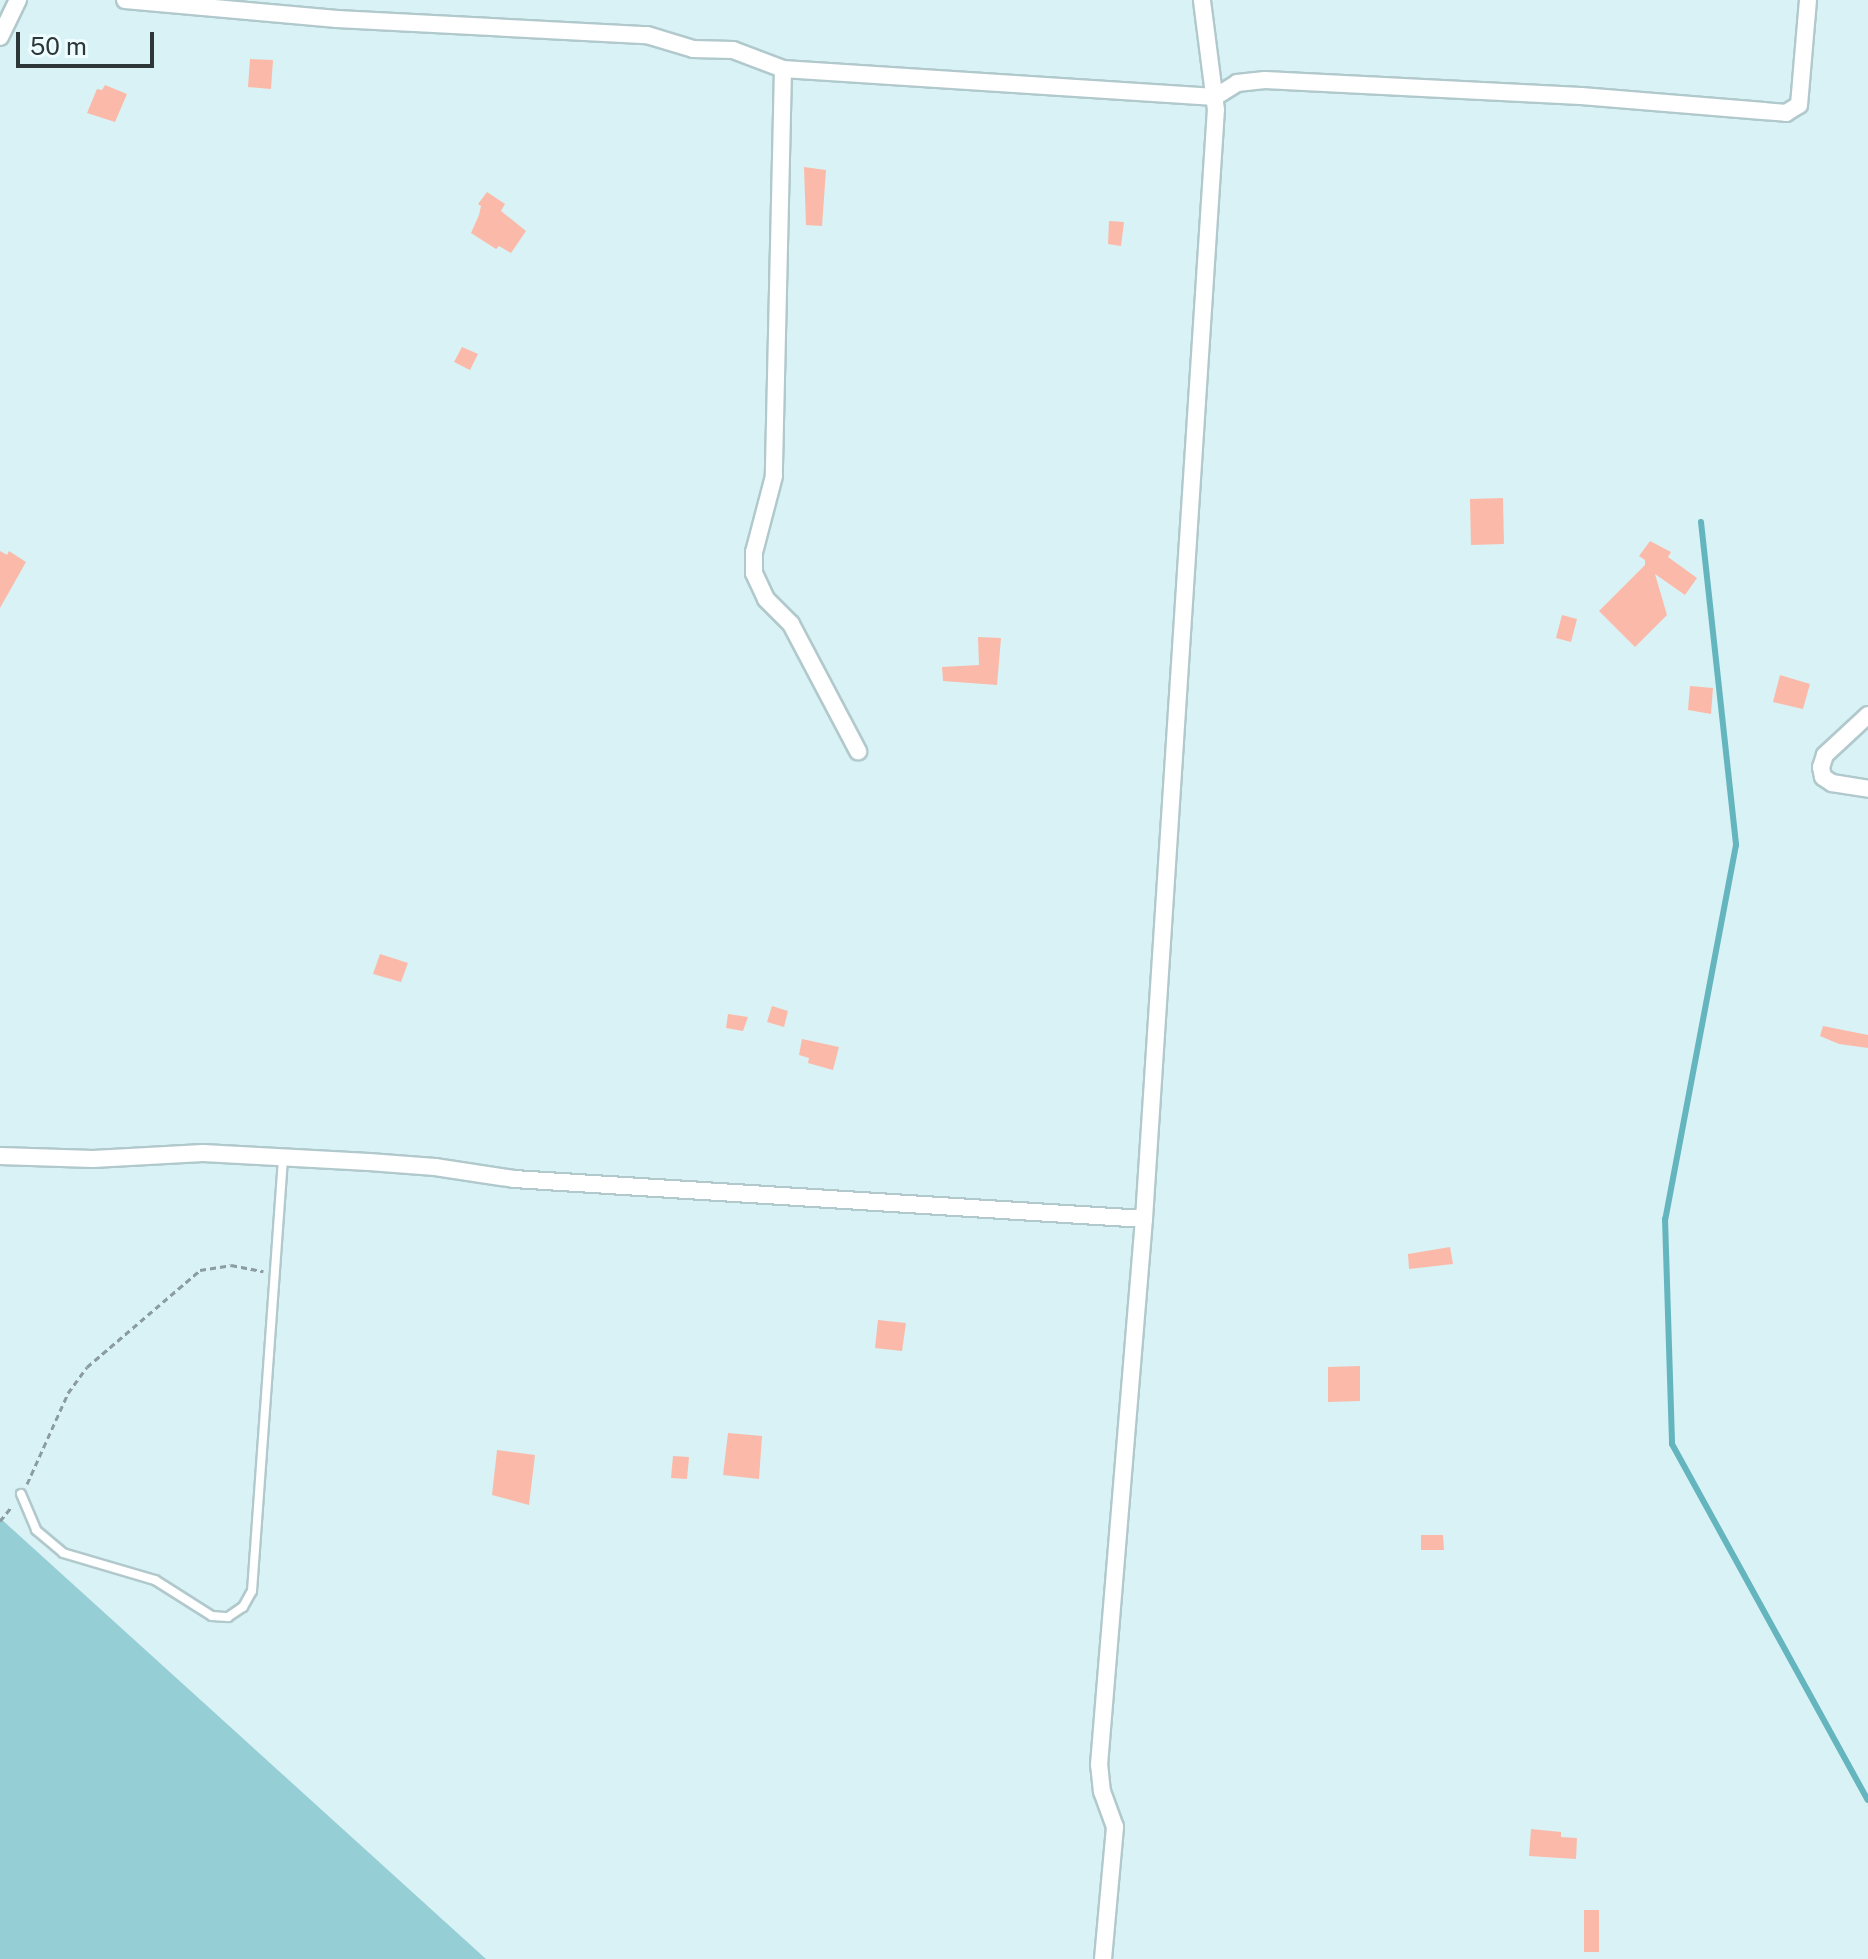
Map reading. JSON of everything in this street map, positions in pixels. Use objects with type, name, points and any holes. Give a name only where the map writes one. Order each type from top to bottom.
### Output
[{"type":"street","points":[[0,37],[18,0]]},
{"type":"street","points":[[125,0],[337,19],[647,35],[693,49],[733,50],[783,69],[1215,97],[1237,83],[1265,80],[1581,96],[1786,113],[1799,105],[1808,0]]},
{"type":"street","points":[[1103,1959],[1115,1827],[1102,1792],[1099,1765],[1144,1219],[1215,97],[1202,0]]},
{"type":"street","points":[[783,69],[774,476],[754,552],[754,573],[766,599],[791,624],[858,751]]},
{"type":"street","points":[[1868,715],[1822,761],[1823,777],[1843,785],[1868,789]]},
{"type":"street","points":[[0,1156],[93,1159],[203,1153],[435,1167],[514,1179],[1144,1219]]},
{"type":"lane","points":[[21,1494],[36,1530],[63,1553],[155,1580],[212,1616],[228,1617],[243,1607],[252,1591],[283,1159]]},
{"type":"path","points":[[0,1521],[39,1464],[68,1393],[87,1367],[200,1270],[231,1265],[274,1273]]},
{"type":"shaded area","points":[[0,1518],[486,1959],[0,1959]]},
{"type":"building","points":[[250,59],[273,60],[271,89],[248,87]]},
{"type":"building","points":[[105,85],[127,94],[115,122],[87,113],[97,89],[102,90]]},
{"type":"building","points":[[804,167],[826,170],[822,226],[806,225]]},
{"type":"building","points":[[487,192],[505,204],[501,211],[526,231],[511,253],[499,246],[496,249],[471,233],[479,215],[481,206],[478,204]]},
{"type":"building","points":[[1109,221],[1124,222],[1121,246],[1108,244]]},
{"type":"building","points":[[462,347],[478,354],[470,370],[454,362]]},
{"type":"building","points":[[1503,498],[1504,544],[1471,545],[1470,499]]},
{"type":"building","points":[[1650,541],[1671,552],[1668,557],[1697,578],[1685,595],[1655,574],[1667,615],[1635,647],[1599,611],[1645,565],[1645,560],[1639,556]]},
{"type":"building","points":[[0,551],[7,555],[9,551],[26,562],[0,608]]},
{"type":"building","points":[[1562,615],[1577,619],[1571,642],[1556,638]]},
{"type":"building","points":[[978,637],[1001,638],[997,685],[943,681],[942,667],[979,665]]},
{"type":"building","points":[[1780,675],[1810,684],[1803,709],[1773,702]]},
{"type":"building","points":[[1690,686],[1713,688],[1711,714],[1688,710]]},
{"type":"building","points":[[380,954],[408,963],[401,982],[373,974]]},
{"type":"building","points":[[772,1006],[788,1011],[784,1027],[767,1022]]},
{"type":"building","points":[[728,1014],[748,1017],[743,1031],[726,1028]]},
{"type":"building","points":[[1823,1026],[1868,1035],[1868,1048],[1839,1044],[1820,1036]]},
{"type":"building","points":[[802,1039],[839,1047],[833,1070],[808,1063],[809,1058],[799,1055]]},
{"type":"building","points":[[1450,1247],[1453,1264],[1409,1269],[1408,1254]]},
{"type":"building","points":[[878,1320],[906,1323],[902,1351],[875,1348]]},
{"type":"building","points":[[1360,1366],[1360,1401],[1328,1402],[1328,1367]]},
{"type":"building","points":[[728,1433],[762,1436],[759,1479],[723,1475]]},
{"type":"building","points":[[497,1450],[535,1455],[529,1505],[492,1495]]},
{"type":"building","points":[[673,1456],[689,1457],[687,1479],[671,1478]]},
{"type":"building","points":[[1421,1535],[1443,1535],[1444,1550],[1421,1550]]},
{"type":"building","points":[[1531,1829],[1561,1832],[1561,1837],[1577,1838],[1576,1859],[1529,1856]]},
{"type":"building","points":[[1584,1910],[1599,1910],[1599,1952],[1584,1952]]},
{"type":"waterway","points":[[1701,522],[1736,845],[1665,1219],[1672,1444],[1868,1800]]}]
